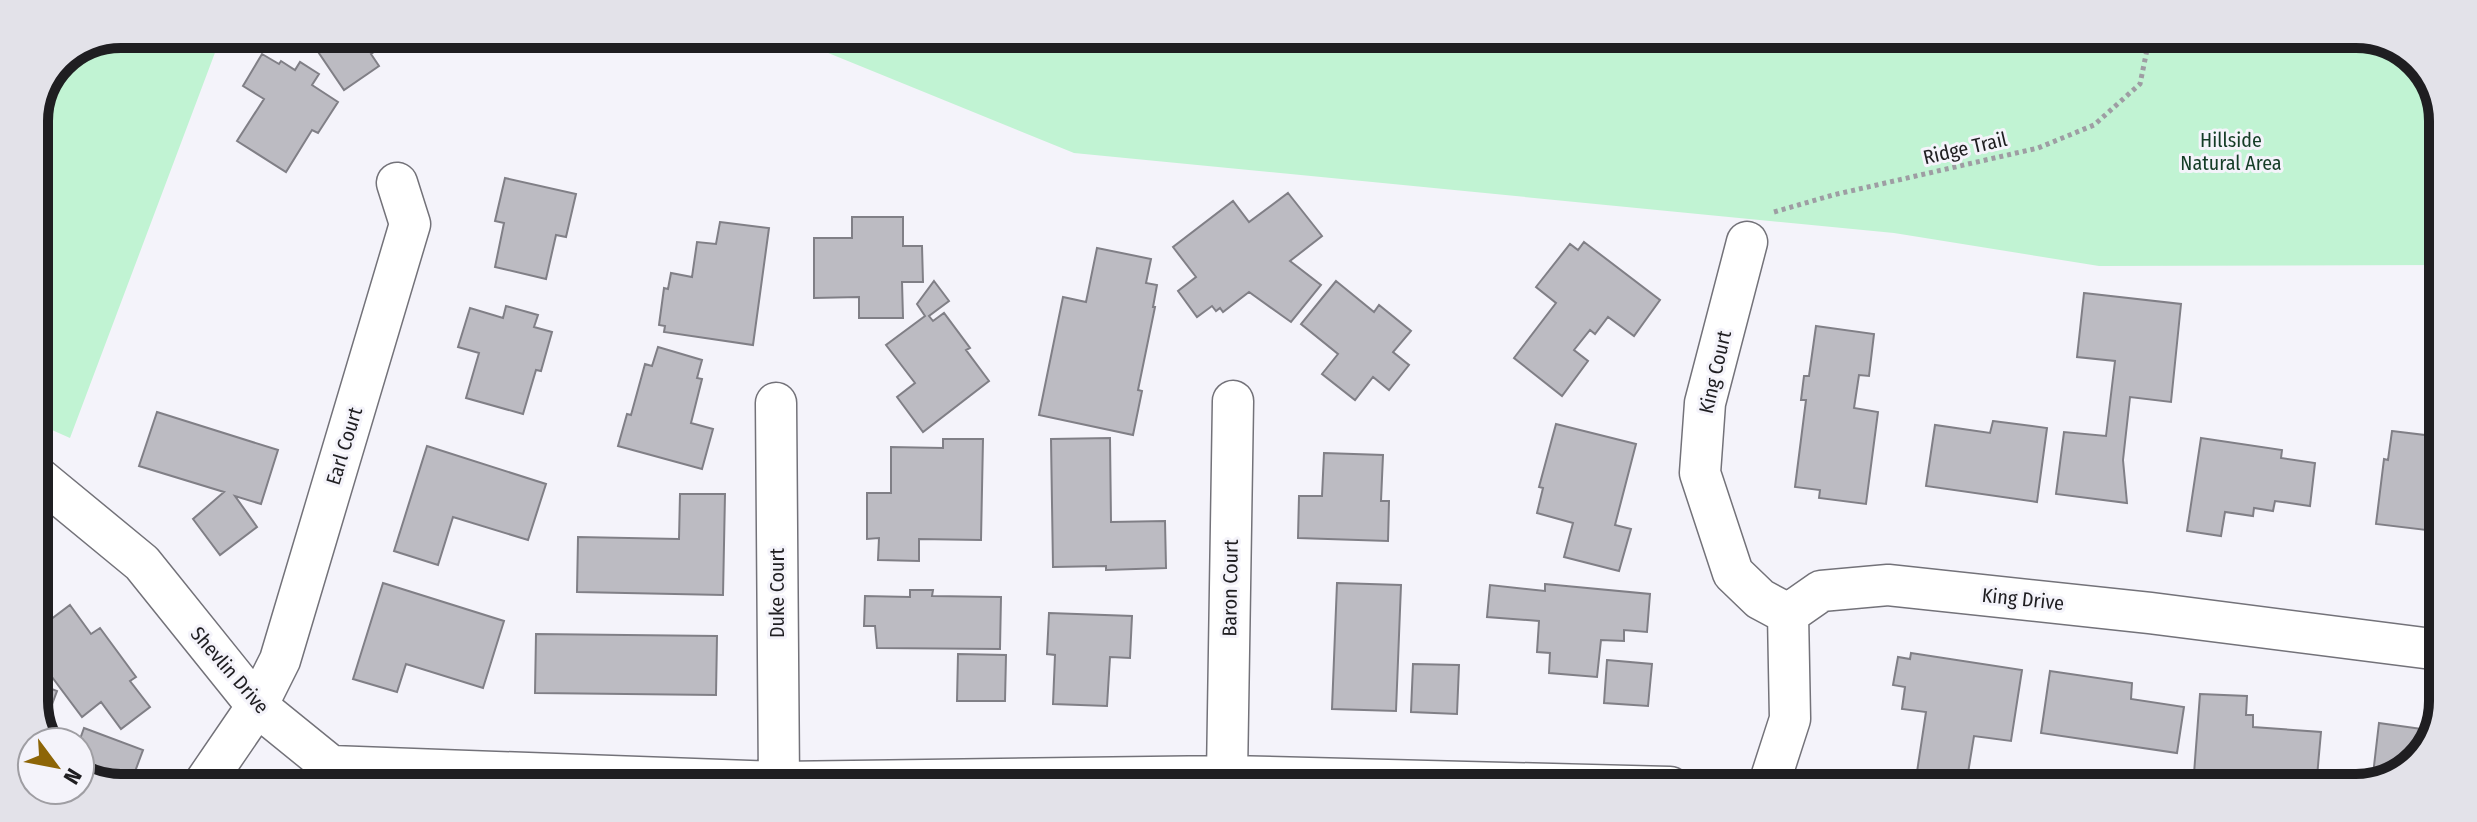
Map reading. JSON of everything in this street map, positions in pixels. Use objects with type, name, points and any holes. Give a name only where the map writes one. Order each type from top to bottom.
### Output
[{"type":"street","name":"Earl Court","points":[[211,774],[257,706],[280,660],[410,224],[397,183]]},
{"type":"street","name":"King Court","points":[[1747,242],[1705,403],[1700,473],[1733,573],[1760,599],[1788,614]]},
{"type":"street","name":"Baron Court","points":[[1227,774],[1233,401]]},
{"type":"street","name":"Duke Court","points":[[776,403],[779,774]]},
{"type":"street","name":"Shevlin Drive","points":[[48,486],[142,563],[257,706],[332,774]]},
{"type":"street","name":"King Drive","points":[[1788,614],[1821,591],[1888,585],[2150,613],[2429,649]]},
{"type":"street","points":[[1772,774],[1790,719],[1788,614]]},
{"type":"path","name":"Ridge Trail","points":[[1747,242],[1768,213],[2038,148],[2094,125],[2140,84],[2147,48]]},
{"type":"green space","points":[[217,48],[70,438],[48,428],[49,106],[60,80],[69,69],[80,60],[106,49]]},
{"type":"green space","name":"Hillside Natural Area","points":[[816,48],[2375,50],[2389,55],[2408,69],[2422,88],[2428,106],[2429,265],[2099,266],[1894,233],[1074,153]]},
{"type":"building","points":[[316,48],[380,48],[371,54],[379,66],[344,90]]},
{"type":"building","points":[[262,54],[295,70],[300,62],[319,74],[312,85],[338,102],[318,133],[312,130],[286,172],[237,141],[264,99],[243,86]]},
{"type":"building","points":[[505,178],[576,194],[566,237],[556,235],[546,279],[495,267],[504,223],[495,221]]},
{"type":"building","points":[[1288,193],[1322,236],[1290,261],[1321,285],[1291,322],[1249,292],[1223,312],[1220,308],[1216,311],[1212,306],[1197,317],[1178,291],[1196,277],[1173,247],[1233,201],[1249,222]]},
{"type":"building","points":[[852,217],[903,217],[903,246],[922,246],[923,282],[902,282],[903,318],[859,318],[859,297],[814,298],[814,238],[852,238]]},
{"type":"building","points":[[720,222],[769,228],[753,345],[664,332],[665,326],[659,325],[664,288],[668,289],[671,273],[692,277],[697,242],[716,244]]},
{"type":"building","points":[[1584,242],[1660,300],[1634,336],[1608,317],[1595,334],[1590,330],[1574,350],[1588,361],[1562,396],[1514,358],[1556,303],[1536,287],[1570,244],[1578,250]]},
{"type":"building","points":[[1097,248],[1151,259],[1146,283],[1157,285],[1133,435],[1039,415],[1063,297],[1086,302]]},
{"type":"building","points":[[934,281],[949,301],[929,316],[933,321],[944,313],[989,381],[923,432],[897,397],[915,383],[886,345],[925,316],[917,304]]},
{"type":"building","points":[[1336,281],[1374,312],[1379,305],[1411,331],[1393,352],[1409,365],[1389,390],[1373,377],[1355,400],[1322,374],[1338,354],[1301,324]]},
{"type":"building","points":[[2084,293],[2181,304],[2171,402],[2130,397],[2123,460],[2127,503],[2056,494],[2064,432],[2106,436],[2115,361],[2077,357]]},
{"type":"building","points":[[506,306],[538,315],[534,327],[552,332],[541,371],[536,370],[523,414],[466,398],[479,353],[458,347],[470,308],[503,318]]},
{"type":"building","points":[[1816,326],[1874,334],[1869,376],[1859,375],[1854,408],[1878,412],[1866,504],[1819,498],[1820,490],[1795,487],[1806,400],[1801,400],[1804,376],[1809,376]]},
{"type":"building","points":[[658,347],[702,360],[697,378],[702,379],[691,423],[713,429],[702,469],[618,446],[627,414],[631,415],[645,364],[652,366]]},
{"type":"building","points":[[157,412],[278,450],[261,504],[235,496],[257,527],[220,555],[193,519],[224,492],[139,466]]},
{"type":"building","points":[[1993,421],[2047,428],[2037,502],[1926,486],[1935,425],[1990,433]]},
{"type":"building","points":[[1556,424],[1636,444],[1615,525],[1631,529],[1619,571],[1564,557],[1573,523],[1537,513],[1543,488],[1539,487]]},
{"type":"building","points":[[2392,431],[2429,436],[2426,530],[2376,524],[2384,459],[2388,460]]},
{"type":"building","points":[[1110,438],[1111,522],[1165,521],[1166,568],[1106,570],[1106,566],[1053,567],[1051,439]]},
{"type":"building","points":[[2201,438],[2282,450],[2281,458],[2315,463],[2310,506],[2275,501],[2273,511],[2254,508],[2253,516],[2225,512],[2221,536],[2187,531]]},
{"type":"building","points":[[943,439],[983,439],[981,540],[919,539],[919,561],[878,560],[879,538],[867,539],[867,493],[891,493],[891,447],[943,448]]},
{"type":"building","points":[[427,446],[546,484],[528,540],[453,517],[438,565],[394,551]]},
{"type":"building","points":[[1324,453],[1383,455],[1381,501],[1389,501],[1388,541],[1298,538],[1299,496],[1322,496]]},
{"type":"building","points":[[680,494],[725,494],[723,595],[577,592],[578,537],[679,539]]},
{"type":"building","points":[[383,583],[504,621],[483,688],[406,664],[397,692],[353,679]]},
{"type":"building","points":[[1337,583],[1401,585],[1396,711],[1332,709]]},
{"type":"building","points":[[1545,584],[1650,594],[1647,632],[1624,630],[1624,641],[1601,640],[1597,677],[1549,673],[1550,653],[1537,652],[1539,621],[1487,617],[1490,585],[1545,591]]},
{"type":"building","points":[[910,590],[933,590],[932,596],[1001,597],[1000,649],[877,648],[875,626],[864,626],[865,596],[910,597]]},
{"type":"building","points":[[70,605],[91,634],[100,628],[136,677],[130,681],[150,707],[121,729],[101,702],[82,717],[48,672],[48,622]]},
{"type":"building","points":[[1049,613],[1132,616],[1130,658],[1110,657],[1107,706],[1053,704],[1055,655],[1047,654]]},
{"type":"building","points":[[536,634],[717,636],[716,695],[535,693]]},
{"type":"building","points":[[1911,653],[2022,670],[2011,741],[1974,736],[1968,774],[1917,772],[1926,712],[1902,709],[1905,687],[1893,685],[1898,657],[1910,659]]},
{"type":"building","points":[[958,654],[1006,655],[1005,701],[957,701]]},
{"type":"building","points":[[1607,660],[1652,664],[1648,706],[1604,703]]},
{"type":"building","points":[[1413,664],[1459,665],[1457,714],[1411,712]]},
{"type":"building","points":[[2050,671],[2132,683],[2131,699],[2184,707],[2177,753],[2041,733]]},
{"type":"building","points":[[48,687],[57,691],[51,707],[48,706]]},
{"type":"building","points":[[2200,694],[2247,696],[2246,715],[2253,715],[2253,727],[2321,732],[2317,774],[2194,774]]},
{"type":"building","points":[[2379,723],[2424,729],[2417,742],[2401,759],[2373,772]]},
{"type":"building","points":[[96,732],[143,750],[134,774],[96,770]]}]
